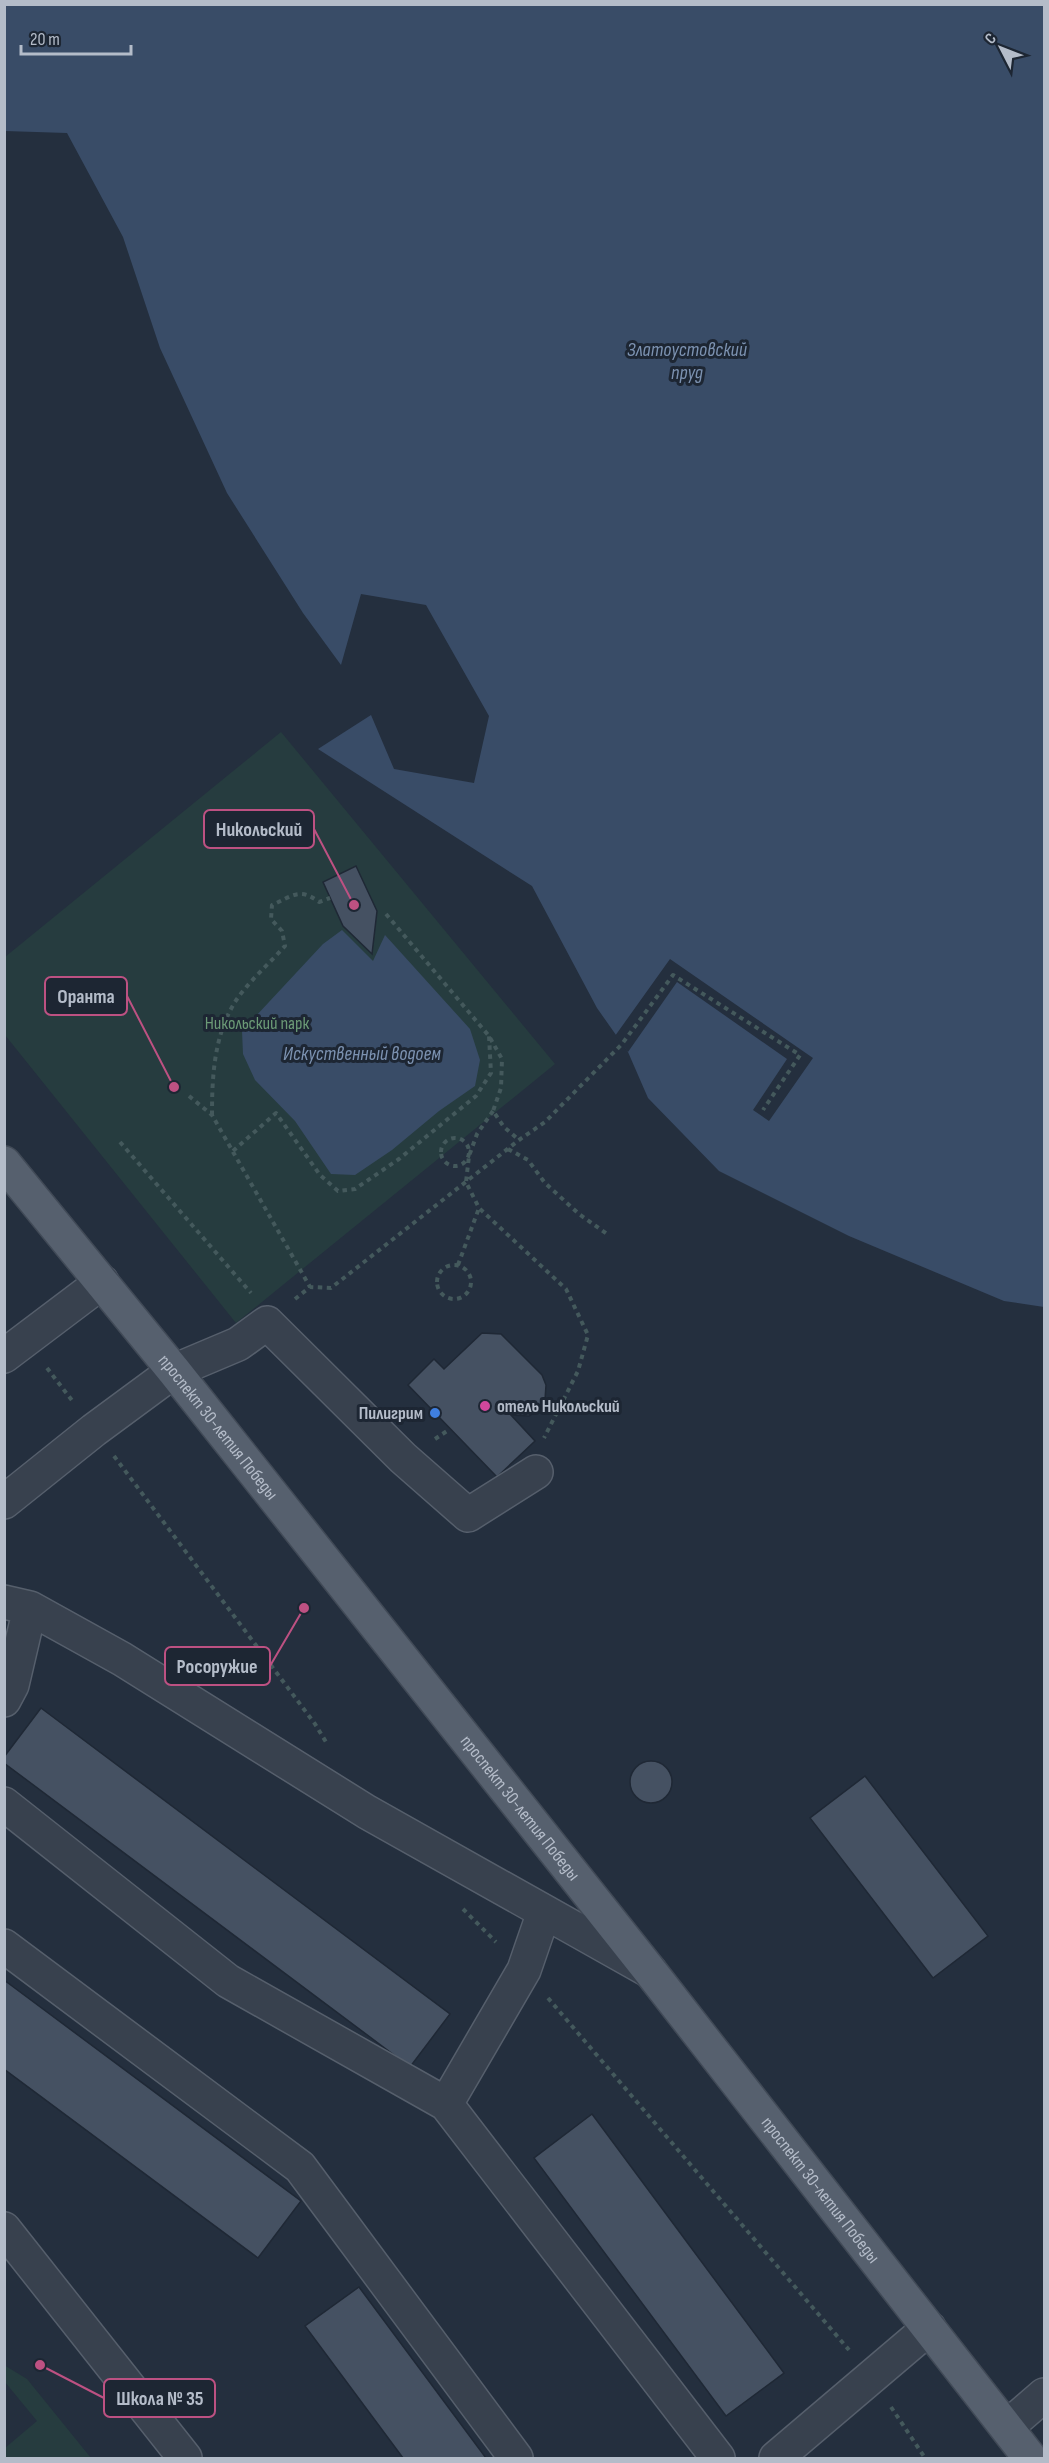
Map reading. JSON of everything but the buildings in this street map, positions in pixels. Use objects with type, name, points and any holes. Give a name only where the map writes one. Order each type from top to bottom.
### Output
[{"type":"main road","name":"проспект 30-летия Победы","points":[[4,1163],[174,1371],[650,1971],[1030,2458]]},
{"type":"street","points":[[15,1348],[102,1282]]},
{"type":"street","points":[[4,1502],[94,1430],[174,1371],[238,1344],[270,1320],[403,1458],[468,1515],[536,1472]]},
{"type":"street","points":[[4,1700],[12,1685],[17,1605],[122,1659],[367,1812],[650,1971]]},
{"type":"street","points":[[4,1804],[228,1981],[446,2104],[718,2458]]},
{"type":"street","points":[[446,2104],[524,1970],[544,1912]]},
{"type":"street","points":[[4,1946],[300,2167],[516,2458]]},
{"type":"street","points":[[4,2229],[185,2458]]},
{"type":"street","points":[[776,2458],[929,2328]]},
{"type":"street","points":[[1006,2427],[1044,2395]]},
{"type":"path","points":[[212,1115],[213,1075],[222,1029],[236,1001],[285,946],[282,931],[271,919],[272,905],[300,892],[308,894],[319,902],[330,898]]},
{"type":"path","points":[[386,914],[489,1036],[502,1059],[501,1088],[493,1111],[477,1134],[469,1156],[466,1182],[479,1208],[566,1289],[588,1335],[578,1371],[547,1430],[537,1459],[536,1472]]},
{"type":"path","points":[[120,1142],[270,1320],[310,1287],[331,1288],[545,1122],[622,1044],[673,975],[800,1055],[763,1110]]},
{"type":"path","points":[[233,1151],[276,1113],[320,1175],[338,1191],[355,1190],[399,1159],[476,1096],[491,1073],[489,1036]]},
{"type":"path","points":[[189,1096],[212,1115],[310,1287]]},
{"type":"path","points":[[493,1111],[504,1127],[519,1140]]},
{"type":"path","points":[[451,1138],[458,1138],[467,1144],[469,1156],[463,1165],[449,1166],[441,1156],[444,1143],[451,1138]]},
{"type":"path","points":[[508,1149],[528,1160],[545,1183],[579,1214],[607,1233]]},
{"type":"path","points":[[458,1265],[479,1208]]},
{"type":"path","points":[[458,1265],[469,1272],[471,1281],[466,1295],[456,1299],[446,1298],[439,1290],[437,1280],[445,1267],[458,1265]]},
{"type":"path","points":[[15,1348],[94,1430],[315,1724],[327,1744]]},
{"type":"path","points":[[458,1904],[524,1970],[871,2377],[925,2458]]},
{"type":"green space","name":"Никольский парк","points":[[281,732],[555,1064],[236,1323],[5,1035],[5,957]]},
{"type":"green space","points":[[4,2365],[27,2379],[91,2458],[5,2458],[5,2448],[37,2421],[5,2382]]},
{"type":"water","name":"Златоустовский пруд","points":[[5,5],[1044,5],[1044,1307],[1004,1301],[849,1236],[719,1171],[648,1098],[628,1052],[597,1008],[532,886],[318,749],[371,715],[394,769],[474,783],[489,716],[426,605],[361,594],[341,665],[303,613],[227,493],[160,348],[123,237],[67,133],[5,131]]},
{"type":"water","name":"Искуственный водоем","points":[[342,930],[373,961],[385,935],[470,1029],[480,1060],[475,1086],[439,1111],[392,1150],[355,1175],[331,1174],[295,1121],[255,1080],[243,1054],[242,1031],[323,944]]},
{"type":"pier","points":[[670,959],[813,1058],[769,1121],[753,1110],[787,1059],[677,982],[628,1052],[615,1036]]},
{"type":"place","name":"Никольский","points":[[354,905]]},
{"type":"place","name":"Оранта","points":[[174,1087]]},
{"type":"place","name":"отель Никольский","points":[[485,1406]]},
{"type":"place","name":"Пилигрим","points":[[435,1413]]},
{"type":"place","name":"Росоружие","points":[[304,1608]]},
{"type":"place","name":"Школа № 35","points":[[40,2365]]}]
